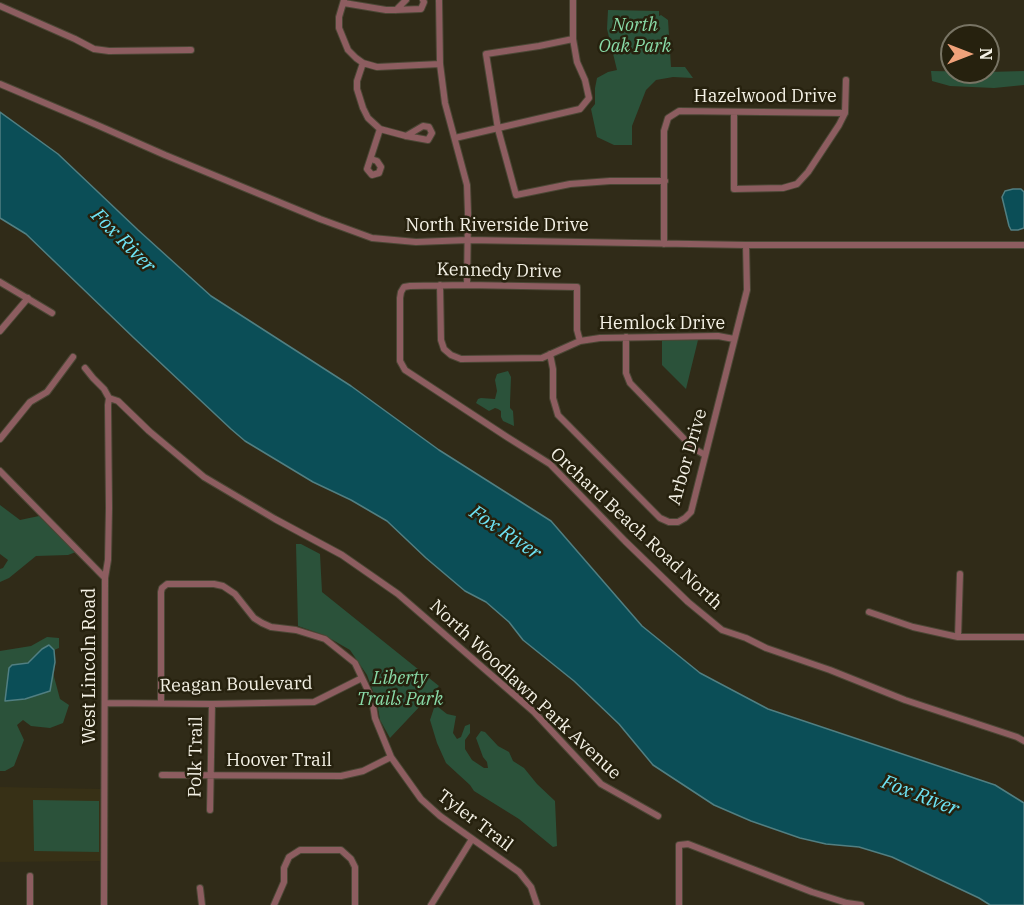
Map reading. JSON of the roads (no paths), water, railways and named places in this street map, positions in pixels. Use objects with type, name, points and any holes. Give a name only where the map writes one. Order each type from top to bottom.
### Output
[{"type":"street","points":[[395,10],[406,0]]},
{"type":"street","points":[[423,0],[421,9],[395,10],[344,1],[339,17],[339,28],[348,50],[363,63],[377,67],[440,64]]},
{"type":"street","points":[[439,0],[440,64],[445,103],[467,185],[467,285]]},
{"type":"street","points":[[455,138],[580,110],[588,98],[585,80],[576,62],[573,39],[573,0]]},
{"type":"street","points":[[0,6],[94,49],[110,51],[191,50]]},
{"type":"street","points":[[573,39],[486,54],[498,129],[516,195],[570,184],[610,181],[664,182]]},
{"type":"street","points":[[363,63],[357,81],[359,96],[368,118],[380,129],[406,136]]},
{"type":"street","points":[[734,112],[734,189],[783,188],[797,184],[808,172],[845,113],[846,80]]},
{"type":"street","name":"North Riverside Drive","points":[[0,84],[165,155],[372,238],[416,242],[468,240],[746,245],[1024,245]]},
{"type":"street","name":"Hazelwood Drive","points":[[664,244],[664,131],[668,118],[679,111],[845,113]]},
{"type":"street","points":[[370,159],[380,129]]},
{"type":"street","name":"Arbor Drive","points":[[550,354],[553,369],[553,398],[558,415],[660,518],[669,522],[685,519],[691,512],[747,290],[746,245]]},
{"type":"street","points":[[0,282],[52,313]]},
{"type":"street","name":"Hemlock Drive","points":[[440,285],[441,340],[444,349],[461,359],[542,358],[580,341],[600,338],[718,336],[734,339]]},
{"type":"street","name":"Kennedy Drive","points":[[404,287],[467,285],[576,288],[577,330],[580,341]]},
{"type":"street","name":"Orchard Beach Road North","points":[[404,287],[400,298],[400,361],[405,370],[550,464],[688,602],[723,630],[766,648],[830,669],[905,700],[1024,741]]},
{"type":"street","points":[[0,332],[28,298]]},
{"type":"street","points":[[626,337],[626,373],[630,383],[693,448],[705,454]]},
{"type":"street","points":[[0,440],[30,402],[47,392],[73,357]]},
{"type":"street","name":"North Woodlawn Park Avenue","points":[[85,368],[110,399],[118,401],[149,431],[204,477],[342,555],[398,594],[534,712],[601,784],[658,816]]},
{"type":"street","points":[[105,578],[108,550],[108,405],[110,399]]},
{"type":"street","name":"West Lincoln Road","points":[[0,471],[105,578],[104,905]]},
{"type":"street","points":[[958,637],[960,574]]},
{"type":"street","name":"Tyler Trail","points":[[161,702],[161,592],[163,586],[169,584],[223,586],[235,594],[254,618],[265,625],[296,630],[325,639],[355,663],[372,699],[375,718],[391,757],[421,800],[519,872],[531,887],[537,905]]},
{"type":"street","points":[[868,612],[913,627],[958,637],[1024,637]]},
{"type":"street","name":"Reagan Boulevard","points":[[105,703],[314,702],[362,678]]},
{"type":"street","name":"Polk Trail","points":[[210,810],[212,704]]},
{"type":"street","name":"Hoover Trail","points":[[162,775],[341,776],[363,771],[391,757]]},
{"type":"street","points":[[431,905],[472,839]]},
{"type":"street","points":[[679,905],[678,845],[688,844],[812,892],[861,905]]},
{"type":"street","points":[[274,905],[284,882],[284,868],[289,857],[300,850],[341,850],[351,859],[355,867],[355,905]]},
{"type":"street","points":[[30,876],[30,905]]},
{"type":"street","points":[[200,888],[202,905]]},
{"type":"water","name":"Fox River","points":[[0,112],[58,154],[211,296],[351,386],[439,450],[551,521],[642,626],[700,673],[768,709],[995,785],[1024,803],[1024,905],[990,905],[892,857],[859,847],[826,844],[800,838],[751,821],[714,805],[653,765],[619,724],[574,681],[523,640],[509,622],[486,602],[465,591],[387,521],[313,482],[245,441],[26,234],[0,218]]},
{"type":"water","points":[[1021,189],[1024,192],[1024,228],[1018,230],[1011,230],[1009,226],[1002,197],[1005,191]]},
{"type":"water","points":[[49,645],[54,650],[55,662],[50,691],[25,699],[5,701],[9,668],[12,665],[28,663]]},
{"type":"park label","name":"North Oak Park","points":[[635,36]]},
{"type":"park label","name":"Liberty Trails Park","points":[[400,689]]}]
